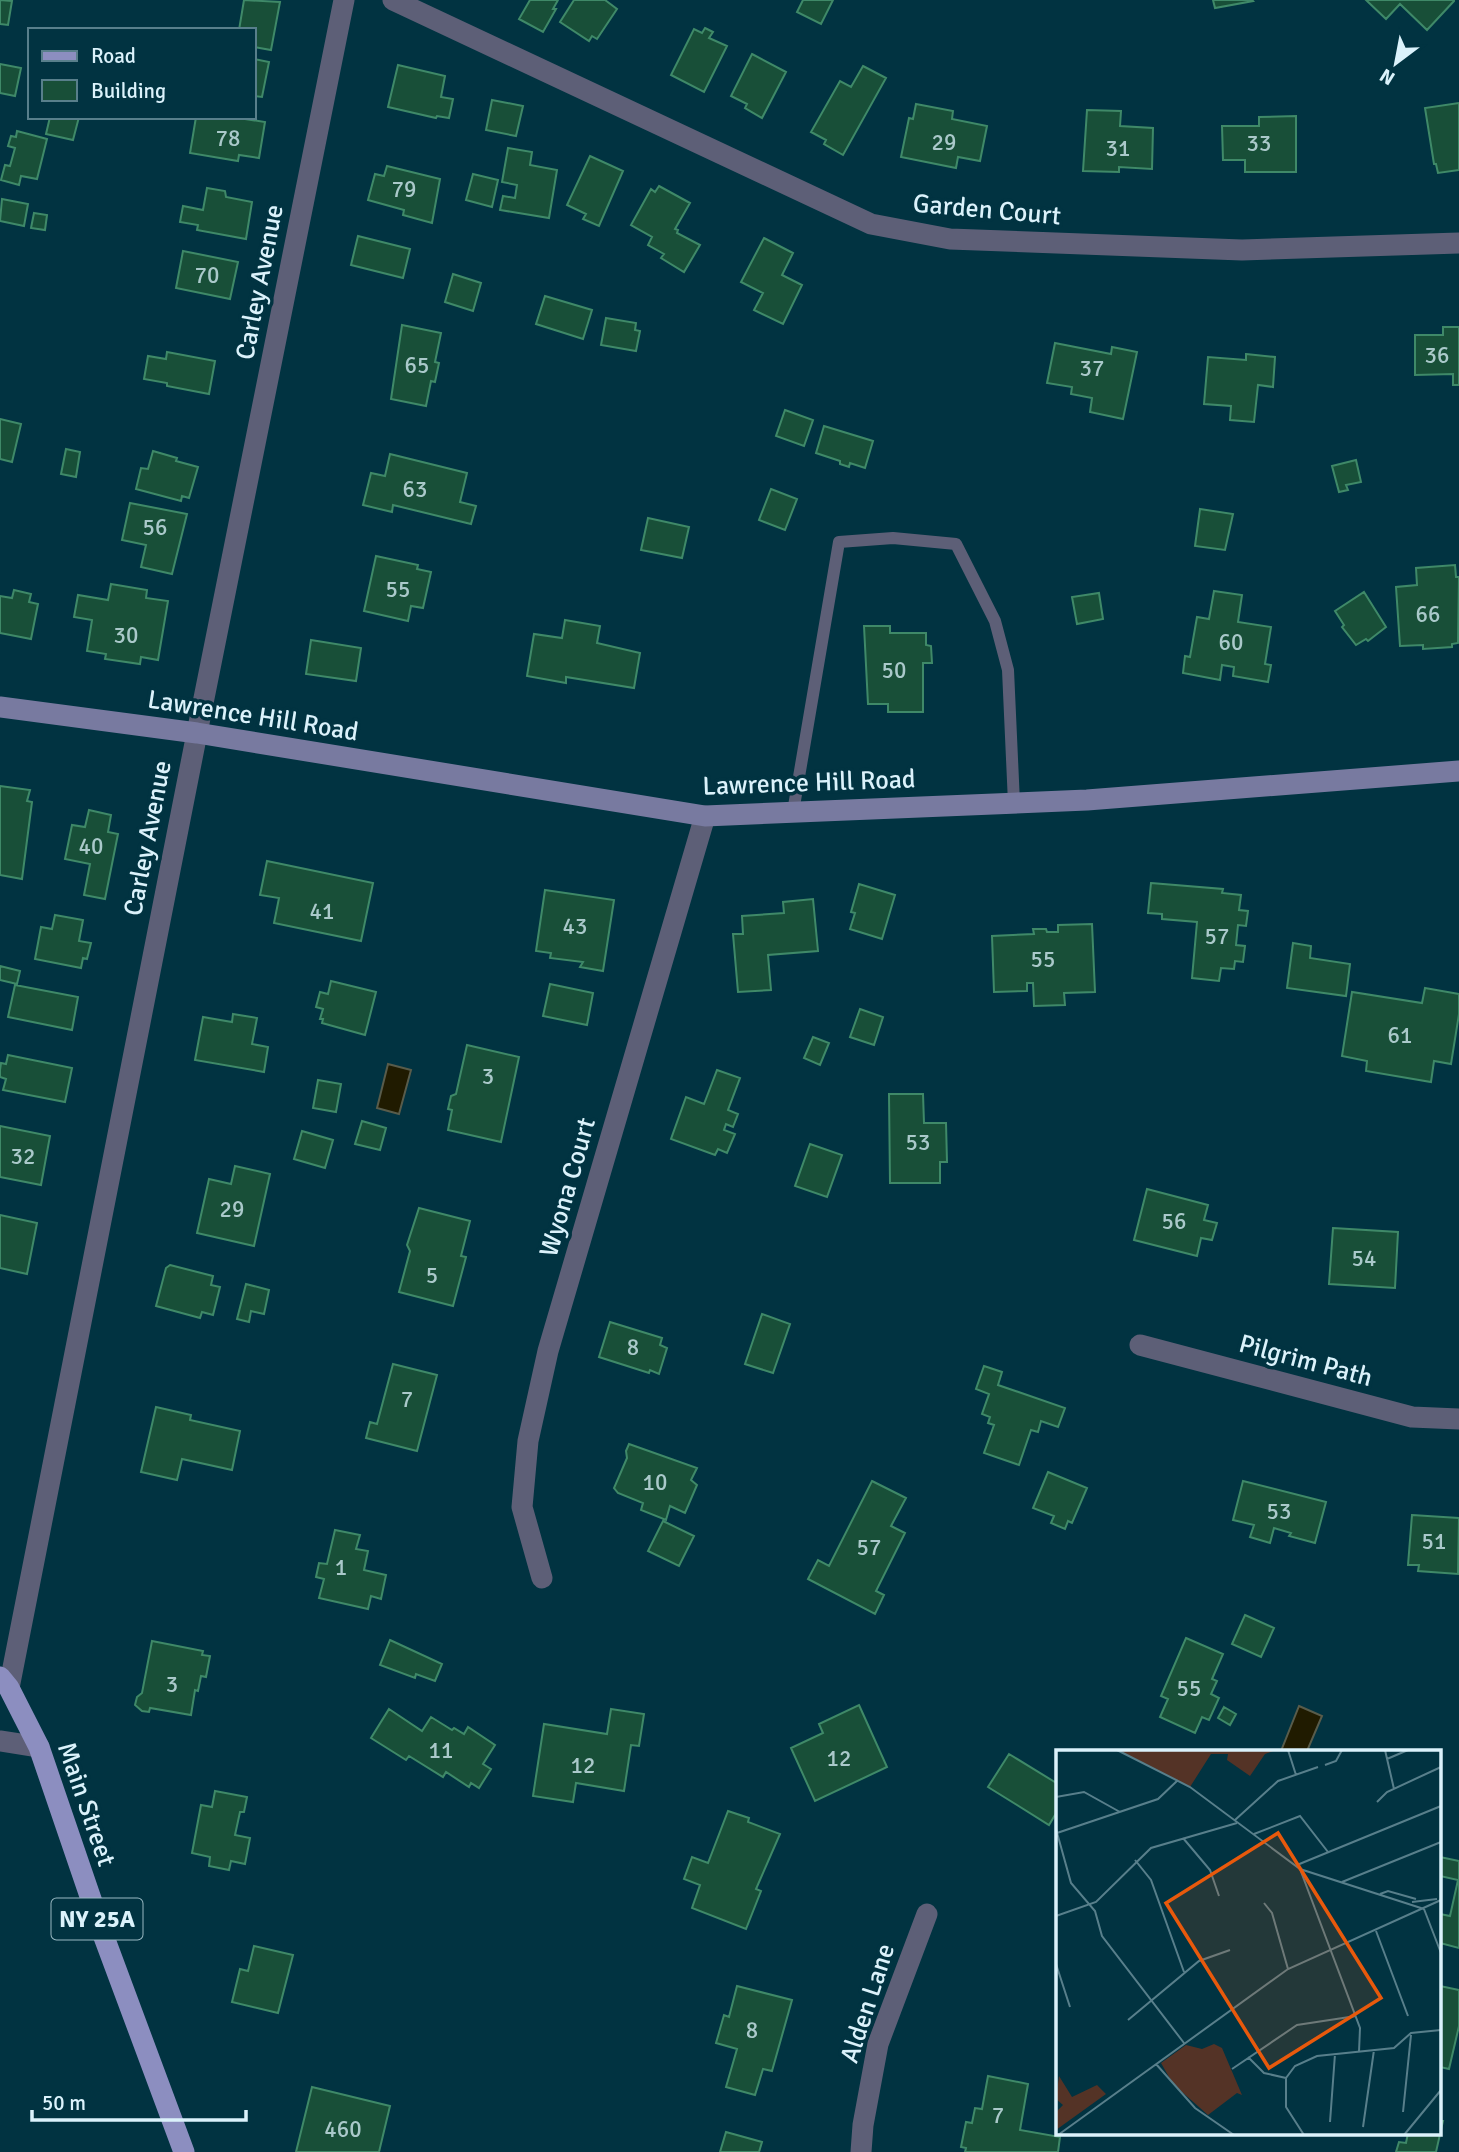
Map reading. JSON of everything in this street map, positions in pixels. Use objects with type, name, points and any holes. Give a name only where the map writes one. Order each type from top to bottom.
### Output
[{"type":"main road","name":"Lawrence Hill Road","points":[[0,707],[197,733],[705,816],[1087,800],[1459,771]]},
{"type":"main road","name":"Main Street","points":[[4,1682],[39,1747],[104,1937],[184,2152]]},
{"type":"street","name":"Carley Avenue","points":[[4,1682],[344,0]]},
{"type":"street","name":"Garden Court","points":[[393,0],[871,224],[950,239],[1242,250],[1459,243]]},
{"type":"street","name":"Wyona Court","points":[[542,1578],[522,1507],[528,1441],[548,1352],[705,816]]},
{"type":"street","name":"Pilgrim Path","points":[[1140,1345],[1412,1417],[1459,1419]]},
{"type":"street","points":[[0,1741],[39,1747]]},
{"type":"street","name":"Alden Lane","points":[[861,2152],[878,2044],[927,1914]]},
{"type":"lane","points":[[793,812],[839,542],[893,538],[956,544],[995,621],[1008,670],[1014,803]]},
{"type":"shaded area","points":[[388,1064],[411,1070],[399,1114],[377,1108]]},
{"type":"shaded area","points":[[1299,1706],[1322,1716],[1307,1750],[1281,1750]]},
{"type":"building","points":[[0,0],[12,1],[8,25],[0,24]]},
{"type":"building","points":[[244,0],[280,2],[271,50],[256,47],[256,28],[239,28]]},
{"type":"building","points":[[530,0],[558,0],[543,32],[519,19]]},
{"type":"building","points":[[574,0],[605,0],[617,9],[597,39],[592,36],[589,41],[560,22]]},
{"type":"building","points":[[803,0],[833,0],[821,24],[797,12]]},
{"type":"building","points":[[1213,0],[1252,0],[1253,1],[1215,8]]},
{"type":"building","points":[[1366,0],[1454,1],[1427,30],[1400,4],[1386,19]]},
{"type":"building","points":[[705,28],[713,32],[709,38],[727,46],[704,92],[671,75],[694,29],[702,33]]},
{"type":"building","points":[[752,54],[786,72],[762,118],[745,108],[747,104],[731,96]]},
{"type":"building","points":[[256,59],[269,62],[262,97],[256,96]]},
{"type":"building","points":[[0,64],[21,68],[15,96],[0,93]]},
{"type":"building","points":[[398,65],[445,76],[441,97],[453,99],[449,118],[436,118],[388,107]]},
{"type":"building","points":[[863,66],[886,78],[843,155],[824,144],[826,140],[811,132],[840,81],[851,87]]},
{"type":"building","points":[[492,100],[523,106],[516,136],[486,130]]},
{"type":"building","points":[[1459,103],[1459,170],[1438,173],[1434,164],[1425,108]]},
{"type":"building","points":[[916,104],[953,111],[952,119],[987,126],[980,161],[958,157],[956,168],[901,157],[909,118],[913,119]]},
{"type":"building","points":[[1087,110],[1121,111],[1120,126],[1153,128],[1152,169],[1119,167],[1119,172],[1083,171]]},
{"type":"building","points":[[1296,116],[1296,172],[1245,172],[1245,160],[1223,160],[1222,126],[1259,126],[1259,117]]},
{"type":"building","points":[[50,119],[78,119],[73,140],[46,134]]},
{"type":"building","points":[[196,119],[245,119],[265,122],[259,158],[239,155],[238,161],[190,153]]},
{"type":"building","points":[[17,131],[47,139],[37,179],[21,176],[19,185],[1,180],[5,165],[10,166],[15,148],[8,146],[11,136],[16,137]]},
{"type":"building","points":[[508,148],[532,152],[530,165],[557,170],[549,218],[500,210],[503,196],[515,198],[517,185],[502,182]]},
{"type":"building","points":[[590,156],[623,171],[599,226],[583,219],[586,214],[567,205]]},
{"type":"building","points":[[387,166],[440,179],[432,223],[403,215],[404,210],[368,200],[375,174],[384,176]]},
{"type":"building","points":[[473,174],[498,180],[492,207],[466,200]]},
{"type":"building","points":[[659,186],[690,203],[675,229],[678,230],[677,233],[700,245],[684,272],[661,258],[664,254],[648,245],[652,237],[631,225],[651,189],[655,192]]},
{"type":"building","points":[[207,188],[225,191],[226,197],[252,202],[246,239],[197,230],[198,225],[180,222],[183,206],[203,210]]},
{"type":"building","points":[[2,199],[28,204],[24,226],[0,221]]},
{"type":"building","points":[[34,213],[47,215],[45,230],[31,228]]},
{"type":"building","points":[[358,236],[410,249],[403,278],[351,265]]},
{"type":"building","points":[[764,238],[793,253],[782,275],[802,285],[783,324],[754,310],[763,293],[741,282]]},
{"type":"building","points":[[183,251],[238,262],[230,299],[176,288]]},
{"type":"building","points":[[453,274],[481,283],[473,311],[445,302]]},
{"type":"building","points":[[545,296],[592,310],[583,339],[536,324]]},
{"type":"building","points":[[606,318],[636,323],[635,330],[640,331],[636,351],[601,345]]},
{"type":"building","points":[[402,325],[441,333],[435,362],[439,363],[435,382],[431,381],[426,406],[391,399]]},
{"type":"building","points":[[1443,327],[1459,327],[1459,385],[1453,385],[1453,374],[1415,375],[1415,335],[1443,335]]},
{"type":"building","points":[[1055,343],[1111,354],[1112,347],[1137,352],[1123,419],[1090,412],[1092,398],[1071,394],[1072,387],[1047,383]]},
{"type":"building","points":[[167,352],[215,361],[209,394],[144,379],[148,356],[166,359]]},
{"type":"building","points":[[1246,354],[1275,357],[1273,387],[1258,385],[1254,422],[1230,420],[1231,406],[1204,404],[1208,357],[1246,360]]},
{"type":"building","points":[[785,410],[813,420],[804,446],[776,436]]},
{"type":"building","points":[[0,419],[21,424],[12,462],[0,459]]},
{"type":"building","points":[[824,426],[873,441],[865,468],[850,463],[849,467],[816,453]]},
{"type":"building","points":[[66,449],[80,452],[76,477],[61,474]]},
{"type":"building","points":[[153,451],[198,467],[189,498],[182,496],[181,501],[136,489],[141,468],[148,469]]},
{"type":"building","points":[[390,454],[467,473],[460,502],[476,506],[471,524],[393,505],[392,512],[363,505],[371,473],[385,476]]},
{"type":"building","points":[[1356,460],[1361,482],[1346,485],[1348,490],[1339,492],[1332,466]]},
{"type":"building","points":[[771,489],[797,499],[785,530],[759,520]]},
{"type":"building","points":[[130,503],[187,514],[172,574],[141,567],[146,545],[122,540]]},
{"type":"building","points":[[1200,509],[1233,514],[1225,550],[1195,546]]},
{"type":"building","points":[[648,518],[689,527],[682,558],[641,550]]},
{"type":"building","points":[[376,556],[418,565],[417,569],[431,572],[423,608],[411,606],[408,621],[364,611]]},
{"type":"building","points":[[1455,565],[1456,577],[1459,577],[1458,643],[1452,644],[1452,647],[1423,649],[1423,645],[1400,646],[1396,587],[1417,585],[1416,568]]},
{"type":"building","points":[[111,584],[147,590],[146,598],[168,601],[158,660],[141,657],[140,664],[105,659],[106,654],[87,651],[92,620],[74,617],[78,595],[108,600]]},
{"type":"building","points":[[14,590],[31,594],[29,602],[38,604],[31,639],[0,633],[0,596],[12,598]]},
{"type":"building","points":[[1214,591],[1242,595],[1238,622],[1271,627],[1265,664],[1271,665],[1268,682],[1233,676],[1234,667],[1222,665],[1220,680],[1183,673],[1185,656],[1190,657],[1197,617],[1209,619]]},
{"type":"building","points":[[1364,592],[1386,627],[1368,641],[1366,639],[1356,645],[1342,627],[1344,625],[1335,611]]},
{"type":"building","points":[[1099,593],[1103,619],[1077,624],[1072,597]]},
{"type":"building","points":[[565,620],[600,626],[597,643],[640,653],[634,688],[566,677],[566,683],[527,676],[534,634],[562,638]]},
{"type":"building","points":[[864,626],[890,626],[890,633],[926,633],[926,645],[931,646],[932,663],[923,663],[923,712],[888,712],[888,704],[868,704]]},
{"type":"building","points":[[311,640],[361,648],[356,681],[306,674]]},
{"type":"building","points":[[0,786],[30,790],[27,801],[32,802],[22,879],[0,875]]},
{"type":"building","points":[[89,810],[111,815],[108,832],[118,834],[105,899],[84,895],[90,864],[65,859],[72,825],[85,827]]},
{"type":"building","points":[[267,861],[373,883],[361,941],[274,923],[279,898],[260,895]]},
{"type":"building","points":[[1151,883],[1223,889],[1222,893],[1241,895],[1239,910],[1248,911],[1246,926],[1238,925],[1236,945],[1245,946],[1243,962],[1235,961],[1234,969],[1221,968],[1219,981],[1192,978],[1197,922],[1162,919],[1162,914],[1148,913]]},
{"type":"building","points":[[859,884],[895,895],[882,939],[850,929],[855,913],[851,912]]},
{"type":"building","points":[[545,890],[614,900],[603,971],[580,967],[583,962],[550,958],[551,953],[536,951]]},
{"type":"building","points":[[813,899],[818,951],[768,955],[771,990],[738,992],[733,934],[743,934],[742,916],[784,913],[783,902]]},
{"type":"building","points":[[55,915],[83,920],[79,941],[91,943],[87,959],[83,958],[81,968],[35,959],[41,927],[52,929]]},
{"type":"building","points":[[1092,924],[1095,992],[1064,993],[1065,1005],[1034,1006],[1033,983],[1027,983],[1027,991],[994,992],[992,936],[1034,934],[1033,929],[1058,932],[1058,925]]},
{"type":"building","points":[[1293,943],[1311,946],[1310,958],[1350,964],[1346,996],[1287,988]]},
{"type":"building","points":[[0,966],[20,971],[17,984],[0,980]]},
{"type":"building","points":[[331,981],[376,992],[365,1035],[322,1023],[323,1019],[320,1019],[323,1009],[316,1007],[320,992],[328,994]]},
{"type":"building","points":[[550,984],[593,993],[587,1025],[543,1016]]},
{"type":"building","points":[[15,985],[78,997],[72,1030],[8,1017]]},
{"type":"building","points":[[1425,988],[1459,994],[1459,1014],[1451,1064],[1434,1061],[1431,1082],[1366,1071],[1367,1061],[1342,1056],[1352,992],[1422,1003]]},
{"type":"building","points":[[860,1009],[883,1017],[874,1045],[850,1037]]},
{"type":"building","points":[[233,1014],[257,1018],[252,1044],[268,1047],[264,1072],[195,1060],[203,1017],[232,1022]]},
{"type":"building","points":[[813,1037],[829,1043],[820,1065],[804,1058]]},
{"type":"building","points":[[467,1045],[519,1057],[501,1142],[448,1130],[452,1110],[448,1109],[451,1096],[456,1094]]},
{"type":"building","points":[[8,1055],[72,1068],[65,1102],[3,1090],[6,1079],[0,1077],[1,1063],[6,1064]]},
{"type":"building","points":[[717,1070],[740,1078],[728,1110],[738,1114],[733,1127],[726,1124],[724,1130],[735,1134],[727,1153],[718,1149],[715,1155],[671,1139],[686,1097],[704,1104]]},
{"type":"building","points":[[318,1080],[341,1084],[336,1112],[313,1108]]},
{"type":"building","points":[[889,1094],[923,1094],[924,1123],[946,1123],[947,1162],[940,1162],[940,1183],[890,1183]]},
{"type":"building","points":[[362,1121],[386,1128],[380,1150],[355,1144]]},
{"type":"building","points":[[0,1126],[50,1136],[41,1185],[0,1177]]},
{"type":"building","points":[[302,1131],[333,1140],[325,1168],[294,1159]]},
{"type":"building","points":[[810,1144],[842,1155],[827,1197],[795,1186]]},
{"type":"building","points":[[235,1166],[270,1174],[254,1246],[197,1233],[209,1179],[231,1184]]},
{"type":"building","points":[[1147,1189],[1208,1205],[1204,1220],[1217,1223],[1212,1240],[1201,1238],[1197,1256],[1134,1240]]},
{"type":"building","points":[[419,1208],[470,1221],[461,1256],[466,1257],[453,1306],[399,1292],[410,1251],[407,1245]]},
{"type":"building","points":[[0,1215],[37,1223],[27,1274],[0,1268]]},
{"type":"building","points":[[1333,1228],[1398,1232],[1395,1288],[1329,1284]]},
{"type":"building","points":[[170,1265],[213,1276],[211,1285],[220,1287],[213,1315],[202,1312],[200,1318],[156,1306],[166,1268]]},
{"type":"building","points":[[246,1284],[269,1290],[264,1314],[251,1311],[249,1322],[237,1319]]},
{"type":"building","points":[[762,1314],[790,1324],[773,1373],[745,1364]]},
{"type":"building","points":[[610,1322],[662,1338],[660,1345],[667,1348],[659,1374],[599,1357]]},
{"type":"building","points":[[393,1364],[437,1375],[417,1451],[366,1438],[370,1422],[377,1424]]},
{"type":"building","points":[[984,1366],[1002,1372],[998,1385],[1065,1408],[1058,1427],[1041,1421],[1038,1432],[1031,1430],[1019,1465],[984,1453],[994,1425],[988,1423],[990,1417],[982,1414],[989,1394],[976,1389]]},
{"type":"building","points":[[156,1407],[191,1415],[190,1420],[240,1431],[232,1470],[182,1459],[177,1480],[141,1472]]},
{"type":"building","points":[[629,1444],[697,1468],[691,1480],[697,1485],[685,1513],[670,1506],[666,1520],[641,1510],[643,1503],[618,1493],[614,1488],[627,1458]]},
{"type":"building","points":[[1048,1472],[1087,1488],[1072,1523],[1068,1521],[1065,1529],[1051,1523],[1054,1516],[1033,1508]]},
{"type":"building","points":[[872,1481],[906,1498],[891,1526],[905,1533],[876,1591],[884,1595],[875,1614],[808,1579],[818,1560],[829,1566]]},
{"type":"building","points":[[1243,1481],[1326,1502],[1315,1543],[1289,1536],[1291,1533],[1274,1528],[1270,1543],[1250,1537],[1254,1525],[1233,1520]]},
{"type":"building","points":[[1412,1515],[1459,1518],[1458,1574],[1418,1571],[1419,1565],[1408,1565]]},
{"type":"building","points":[[663,1521],[694,1536],[679,1566],[648,1551]]},
{"type":"building","points":[[335,1530],[360,1535],[356,1549],[368,1551],[364,1570],[386,1575],[381,1599],[371,1596],[368,1609],[319,1598],[324,1579],[316,1577],[319,1563],[327,1564]]},
{"type":"building","points":[[1245,1615],[1274,1628],[1261,1657],[1232,1644]]},
{"type":"building","points":[[1186,1638],[1223,1654],[1212,1679],[1217,1681],[1211,1694],[1219,1698],[1209,1720],[1202,1717],[1195,1733],[1160,1717],[1168,1699],[1161,1696]]},
{"type":"building","points":[[390,1640],[442,1664],[435,1681],[416,1674],[415,1678],[380,1665]]},
{"type":"building","points":[[152,1641],[203,1651],[202,1655],[210,1656],[206,1677],[201,1676],[198,1691],[195,1690],[191,1715],[150,1708],[149,1712],[142,1711],[135,1705],[137,1697],[142,1693]]},
{"type":"building","points":[[859,1705],[887,1767],[815,1801],[791,1748],[823,1733],[819,1724]]},
{"type":"building","points":[[1224,1707],[1236,1714],[1230,1725],[1218,1718]]},
{"type":"building","points":[[389,1709],[422,1731],[431,1717],[464,1734],[468,1727],[495,1745],[483,1764],[491,1769],[479,1788],[471,1783],[469,1787],[446,1772],[443,1777],[409,1756],[406,1760],[371,1738]]},
{"type":"building","points":[[611,1709],[644,1714],[639,1746],[631,1745],[624,1791],[576,1783],[573,1802],[533,1796],[544,1724],[607,1734]]},
{"type":"building","points":[[1009,1754],[1056,1783],[1056,1813],[1049,1825],[988,1787]]},
{"type":"building","points":[[215,1791],[247,1797],[244,1812],[240,1812],[235,1835],[250,1838],[245,1864],[231,1861],[229,1870],[209,1866],[210,1857],[192,1853],[201,1805],[212,1807]]},
{"type":"building","points":[[728,1811],[780,1834],[756,1889],[761,1891],[746,1929],[692,1908],[700,1885],[684,1879],[692,1857],[708,1863]]},
{"type":"building","points":[[1442,1857],[1459,1861],[1459,1948],[1442,1944],[1442,1914],[1450,1916],[1458,1880],[1442,1876]]},
{"type":"building","points":[[254,1946],[293,1955],[278,2013],[232,2002],[240,1969],[248,1971]]},
{"type":"building","points":[[737,1986],[792,2000],[772,2071],[763,2069],[755,2095],[726,2087],[737,2049],[716,2043],[724,2015],[729,2017]]},
{"type":"building","points":[[1442,1986],[1459,1990],[1459,2026],[1449,2069],[1442,2067]]},
{"type":"building","points":[[988,2076],[1028,2084],[1020,2130],[1060,2137],[1058,2152],[965,2152],[966,2148],[961,2147],[966,2122],[972,2123],[975,2108],[982,2109]]},
{"type":"building","points":[[312,2087],[390,2106],[379,2152],[296,2152]]},
{"type":"building","points":[[726,2132],[762,2142],[759,2152],[720,2152]]},
{"type":"building","points":[[1408,2134],[1440,2134],[1436,2152],[1396,2152],[1399,2142],[1406,2143]]}]
